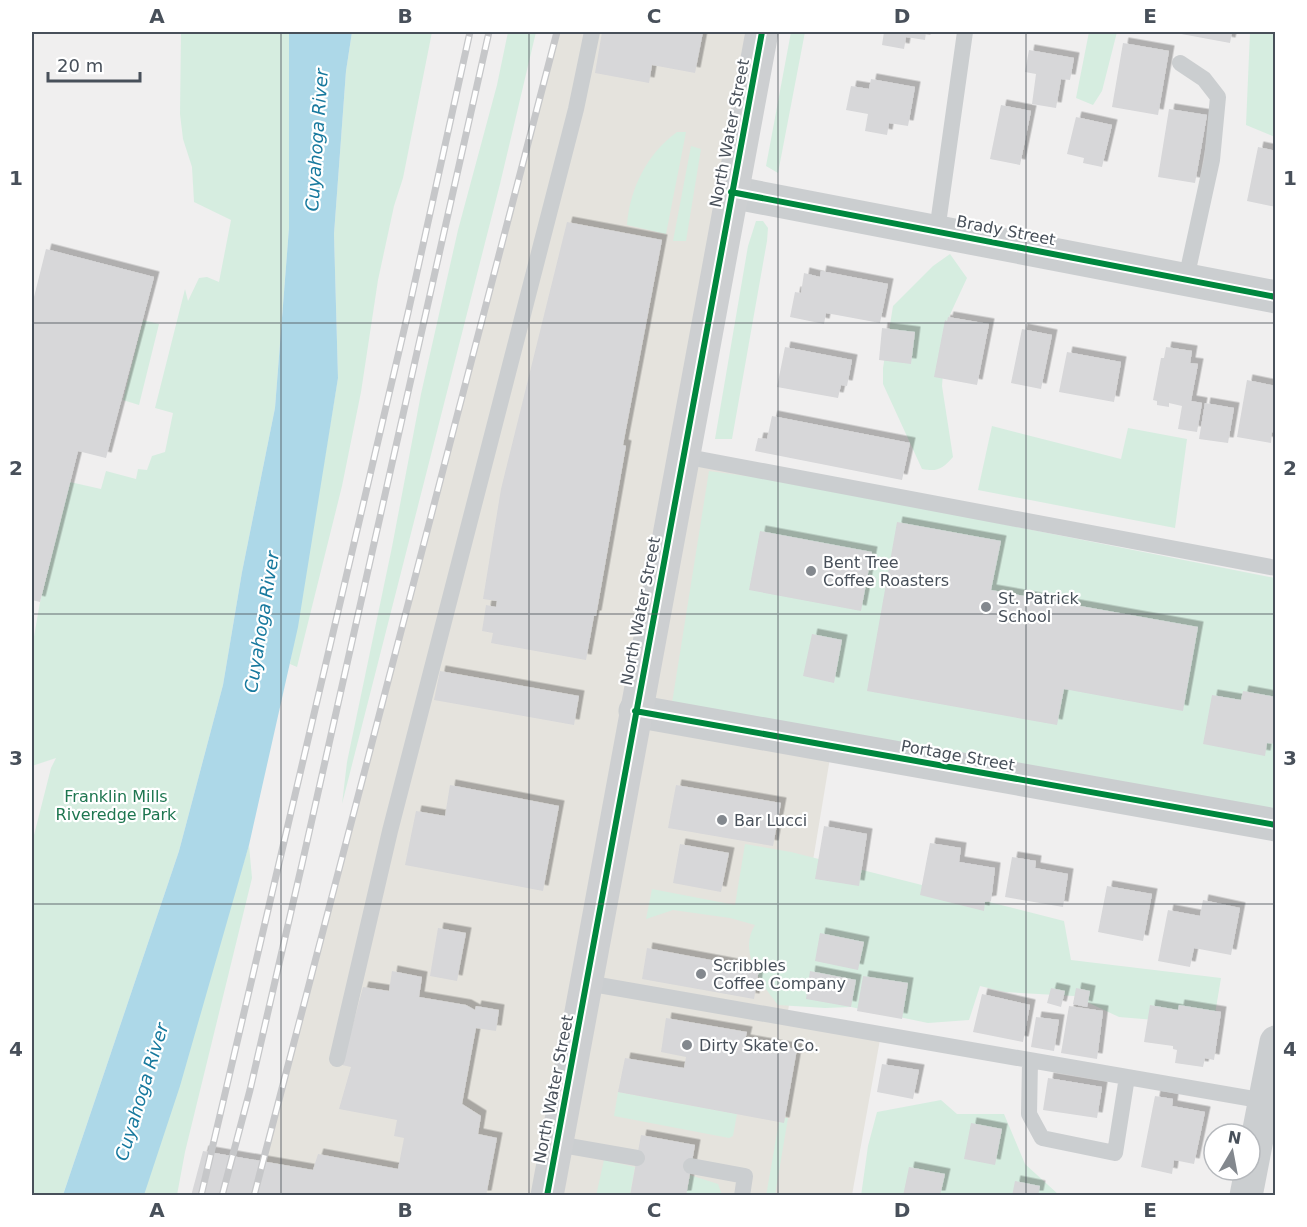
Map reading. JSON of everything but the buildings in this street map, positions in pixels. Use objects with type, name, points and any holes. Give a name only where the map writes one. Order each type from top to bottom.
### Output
[{"type":"main road","name":"North Water Street","points":[[547,1196],[762,32]]},
{"type":"street","name":"Brady Street","points":[[731,192],[1275,297]]},
{"type":"street","name":"Portage Street","points":[[635,711],[1275,825]]},
{"type":"street","points":[[1246,1196],[1275,1042]]},
{"type":"lane","points":[[337,1059],[390,831],[570,132],[592,32]]},
{"type":"lane","points":[[937,231],[966,32]]},
{"type":"lane","points":[[1180,63],[1204,78],[1218,97],[1212,160],[1186,279]]},
{"type":"lane","points":[[683,456],[1275,568]]},
{"type":"lane","points":[[587,983],[1265,1101]]},
{"type":"lane","points":[[1030,1061],[1029,1114],[1042,1138],[1115,1153],[1127,1077]]},
{"type":"lane","points":[[557,1144],[637,1158]]},
{"type":"lane","points":[[691,1166],[745,1176],[742,1196]]},
{"type":"shaded area","points":[[557,32],[762,32],[683,456],[895,497],[832,746],[787,1017],[881,1034],[852,1195],[254,1196]]},
{"type":"green space","name":"Franklin Mills Riveredge Park","points":[[181,32],[289,32],[289,228],[275,408],[242,572],[223,685],[179,851],[63,1195],[32,1195],[32,843],[51,768],[56,758],[32,766],[32,648],[40,602],[70,482],[101,489],[106,471],[136,479],[138,469],[147,470],[152,456],[165,452],[173,413],[155,408],[185,289],[188,301],[199,278],[207,277],[219,282],[231,220],[194,202],[192,167],[183,139],[180,114]]},
{"type":"green space","points":[[352,32],[432,32],[403,178],[394,206],[378,280],[361,392],[342,486],[297,667],[290,664],[338,378],[334,234],[346,71]]},
{"type":"green space","points":[[508,32],[536,32],[500,184],[342,804],[347,762],[421,394],[458,230],[497,85]]},
{"type":"green space","points":[[791,32],[805,32],[778,173],[766,166]]},
{"type":"green space","points":[[1089,32],[1117,32],[1102,91],[1093,105],[1076,98]]},
{"type":"green space","points":[[1250,32],[1275,32],[1275,137],[1246,125]]},
{"type":"green space","points":[[677,132],[686,132],[666,234],[627,225],[632,198],[642,173],[657,151]]},
{"type":"green space","points":[[691,146],[701,149],[686,241],[673,241]]},
{"type":"green space","points":[[756,221],[763,221],[768,228],[767,241],[732,439],[715,439],[748,246]]},
{"type":"green space","points":[[950,254],[967,278],[947,321],[942,386],[953,457],[939,469],[927,470],[922,469],[883,384],[883,368],[893,306],[933,266]]},
{"type":"green space","points":[[143,320],[159,324],[139,405],[123,400]]},
{"type":"green space","points":[[992,426],[1121,459],[1128,428],[1187,439],[1175,528],[978,490]]},
{"type":"green space","points":[[709,471],[796,483],[1275,578],[1275,813],[672,703]]},
{"type":"green space","points":[[745,844],[791,852],[1064,921],[1071,960],[1221,978],[1215,1014],[1179,1022],[1119,1017],[1074,996],[1005,992],[980,986],[969,1020],[928,1023],[851,1007],[778,1005],[759,977],[750,956],[750,935],[755,925],[730,918],[673,910],[646,919],[652,889],[735,905]]},
{"type":"green space","points":[[249,845],[252,878],[185,1152],[177,1195],[141,1196]]},
{"type":"green space","points":[[618,1092],[737,1114],[733,1136],[729,1138],[614,1116]]},
{"type":"green space","points":[[941,1100],[957,1114],[1004,1114],[1025,1164],[1059,1195],[861,1196],[868,1146],[877,1112]]},
{"type":"green space","points":[[785,1118],[788,1118],[775,1195],[766,1196],[779,1122],[784,1122]]},
{"type":"green space","points":[[604,1160],[635,1167],[630,1195],[596,1196]]},
{"type":"green space","points":[[690,1175],[718,1184],[722,1195],[686,1196]]},
{"type":"water","name":"Cuyahoga River","points":[[289,32],[352,32],[346,71],[334,234],[338,378],[298,627],[249,845],[180,1086],[144,1195],[63,1195],[179,851],[223,685],[242,572],[275,408],[289,228]]},
{"type":"railway","points":[[201,1196],[408,313],[470,32]]},
{"type":"railway","points":[[222,1196],[250,1090],[302,864],[489,32]]},
{"type":"railway","points":[[254,1196],[557,32]]},
{"type":"cycle path","points":[[547,1196],[762,32]]},
{"type":"cycle path","points":[[731,192],[1276,297]]},
{"type":"cycle path","points":[[635,711],[1276,825]]},
{"type":"place","name":"Bent Tree Coffee Roasters","points":[[811,571]]},
{"type":"place","name":"St. Patrick School","points":[[986,607]]},
{"type":"place","name":"Bar Lucci","points":[[722,820]]},
{"type":"place","name":"Scribbles Coffee Company","points":[[701,974]]},
{"type":"place","name":"Dirty Skate Co.","points":[[687,1045]]}]
